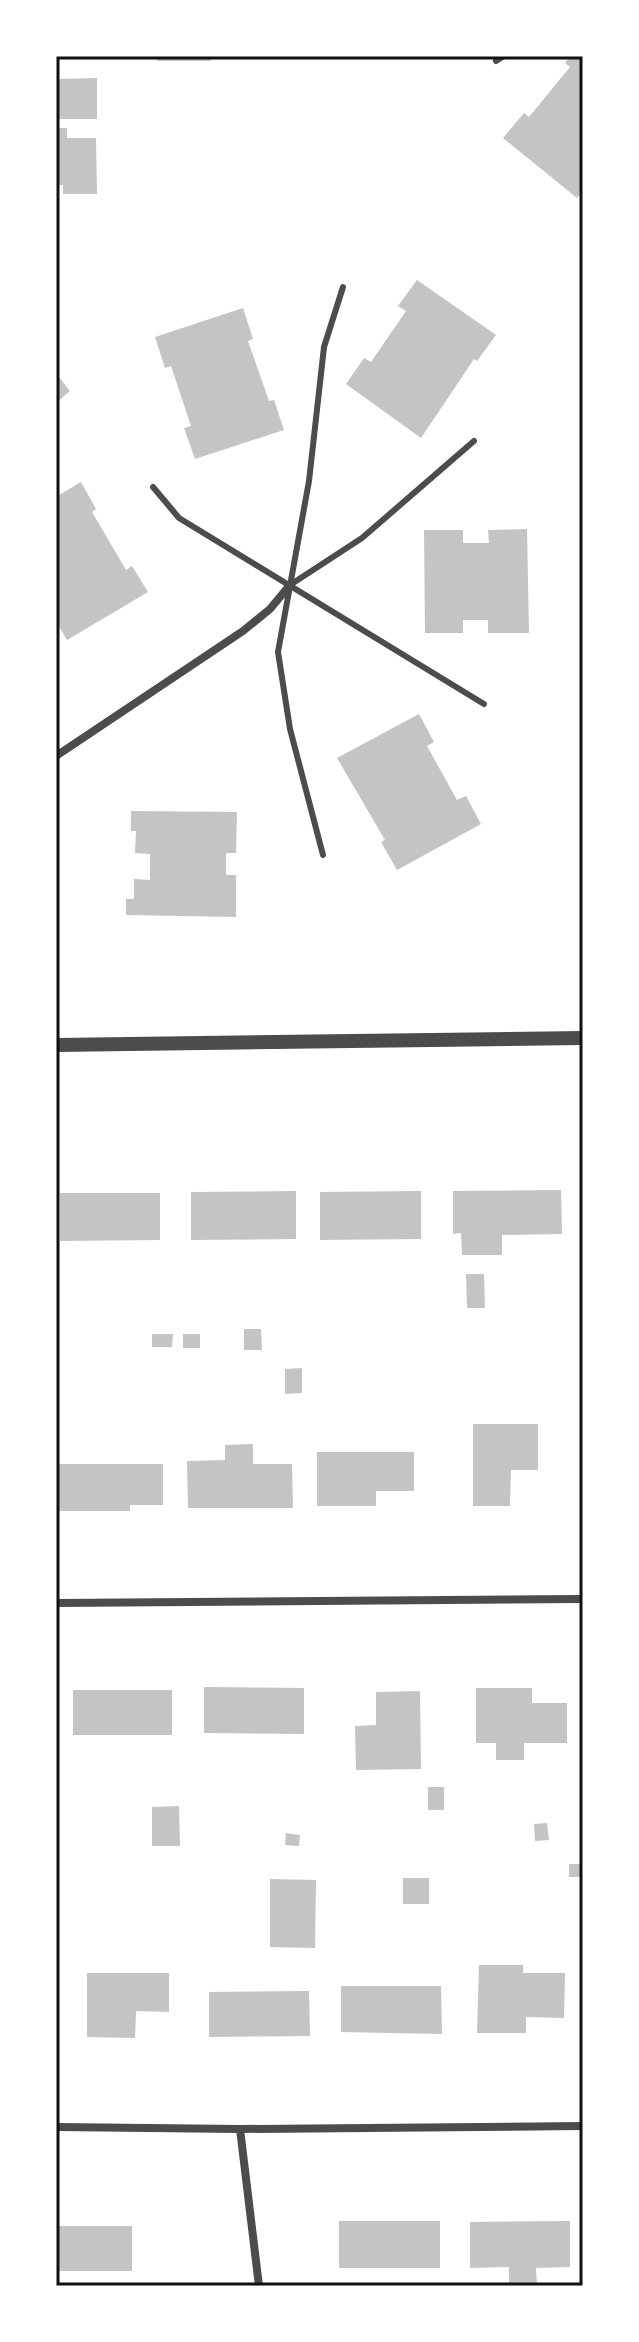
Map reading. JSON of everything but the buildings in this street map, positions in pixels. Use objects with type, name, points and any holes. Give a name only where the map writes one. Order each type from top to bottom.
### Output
[{"type":"street","points":[[56,756],[243,631],[270,609],[290,585]]},
{"type":"street","points":[[56,1045],[583,1038]]},
{"type":"street","points":[[56,1603],[583,1599]]},
{"type":"street","points":[[56,2127],[583,2126]]},
{"type":"street","points":[[240,2129],[259,2286]]},
{"type":"lane","points":[[496,61],[504,56]]},
{"type":"lane","points":[[323,855],[290,729],[278,652],[309,481],[324,347],[343,287]]},
{"type":"lane","points":[[290,585],[362,538],[474,441]]},
{"type":"lane","points":[[153,487],[179,518],[484,704]]}]
